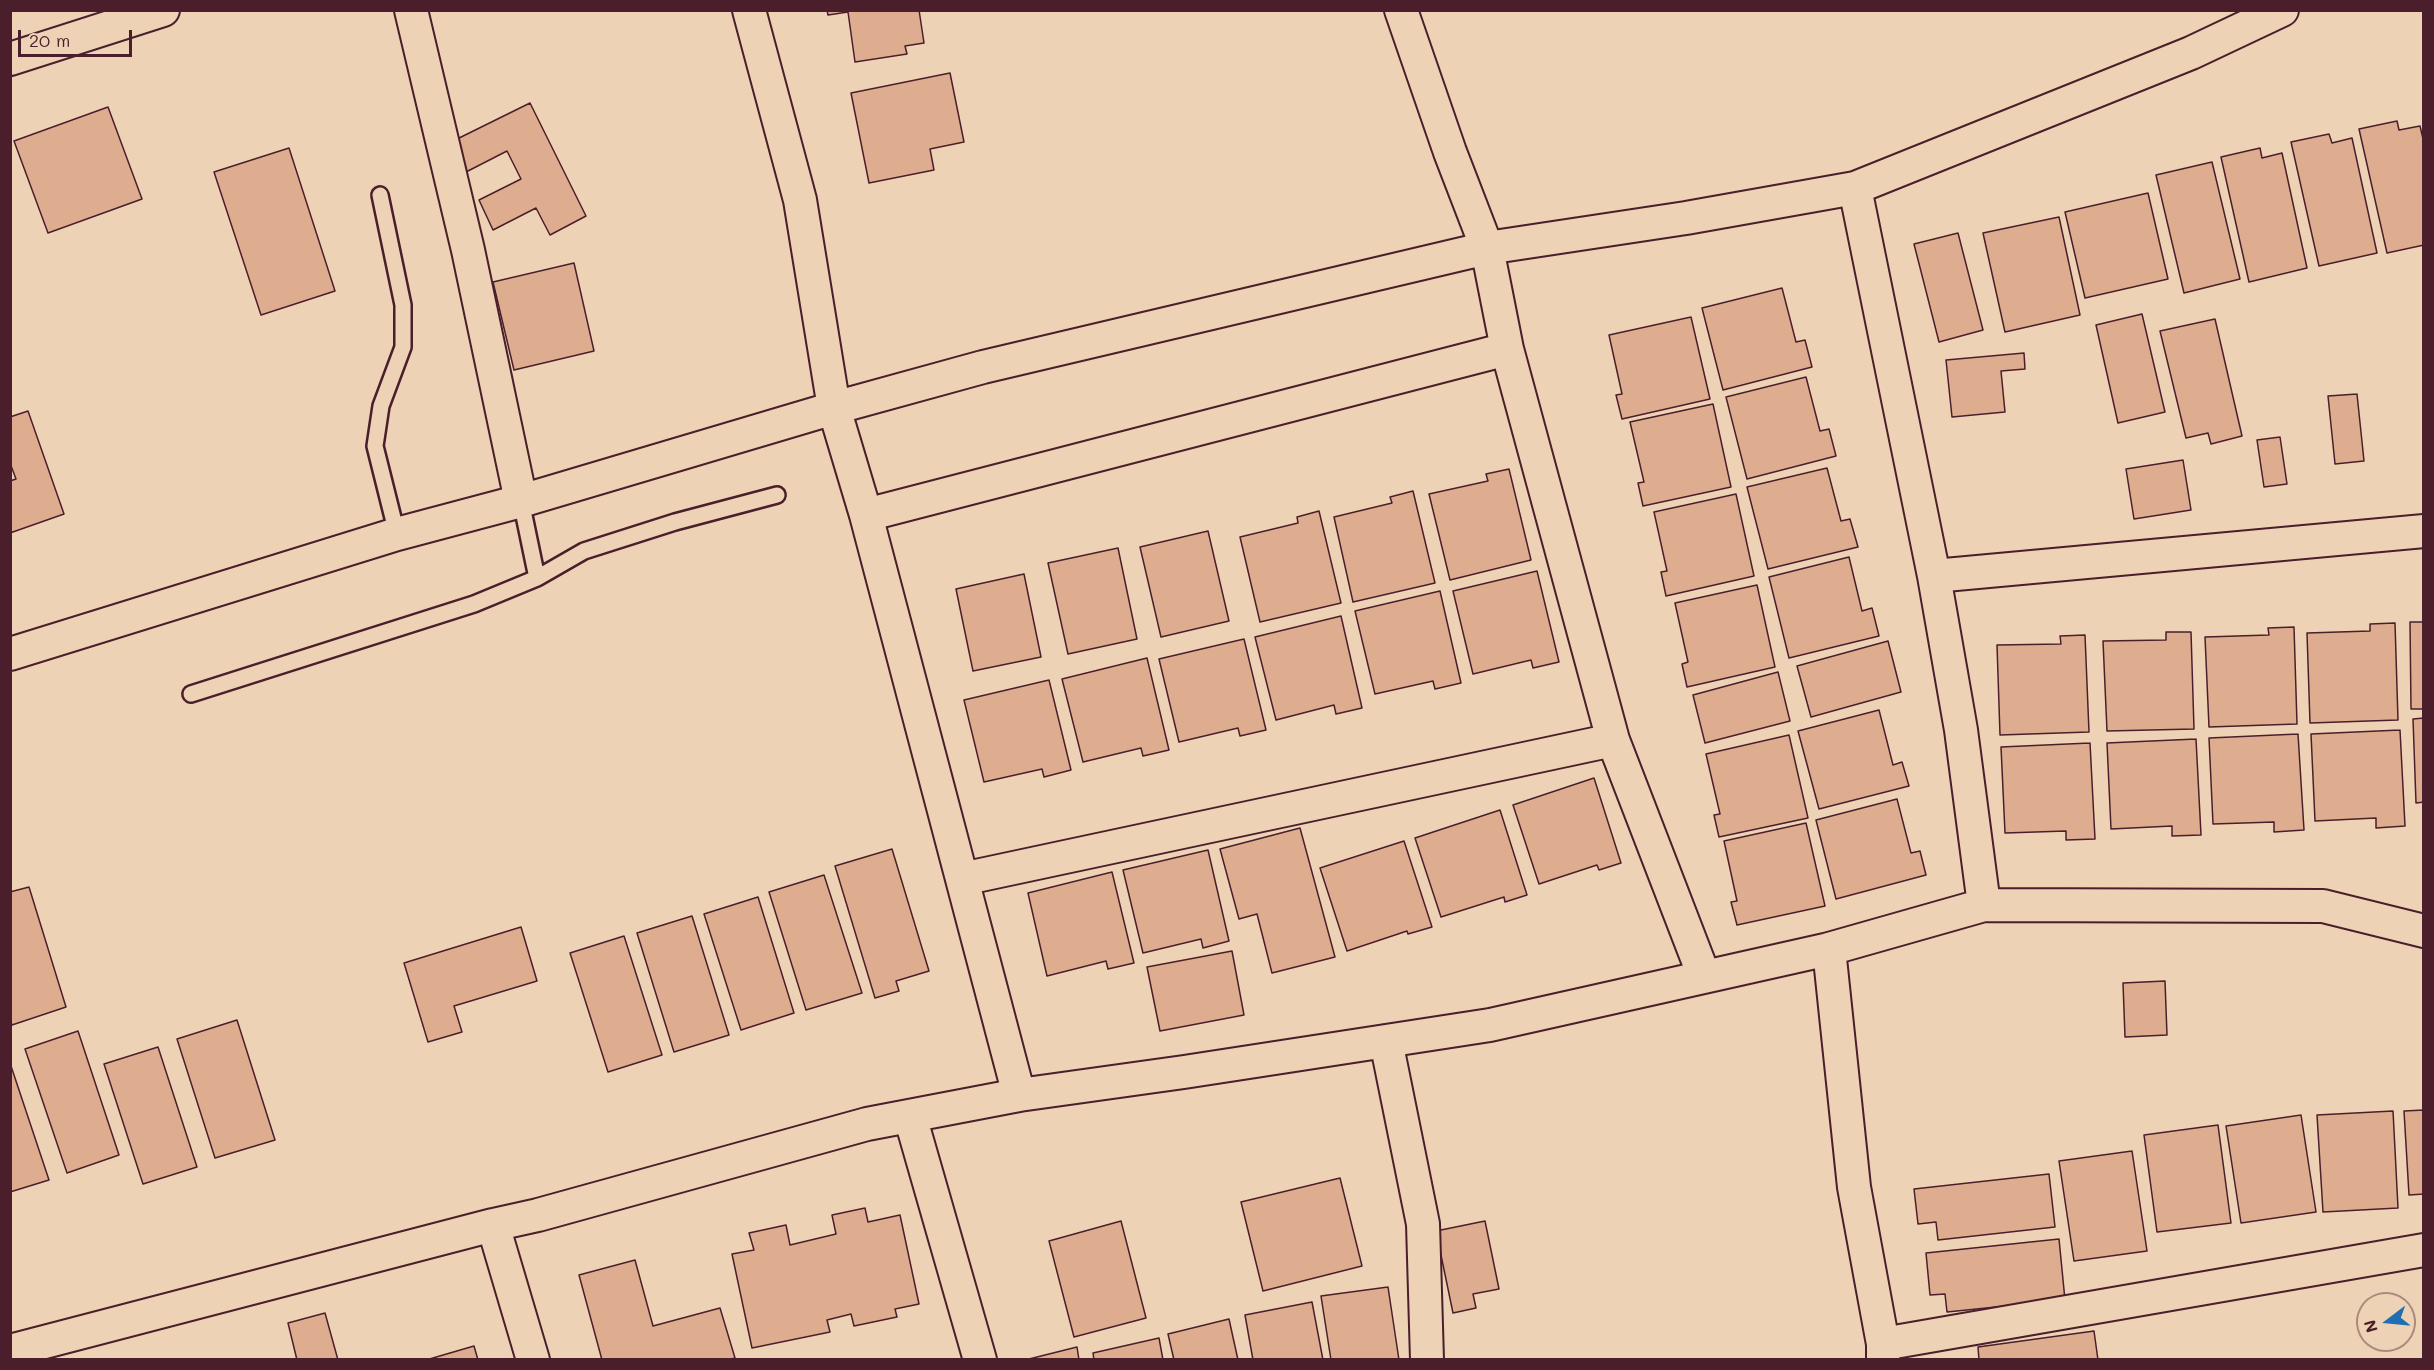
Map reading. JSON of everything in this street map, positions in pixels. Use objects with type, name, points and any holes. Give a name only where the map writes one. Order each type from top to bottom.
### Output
[{"type":"street","points":[[10,59],[162,10]]},
{"type":"street","points":[[411,10],[468,250],[521,501]]},
{"type":"street","points":[[749,10],[800,200],[834,408],[866,515],[1019,1095]]},
{"type":"street","points":[[1401,10],[1450,152],[1487,248],[1507,349],[1613,740],[1704,976]]},
{"type":"street","points":[[10,654],[397,534],[521,501],[834,408],[983,367],[1487,248],[1686,218],[1855,188],[2191,52],[2282,10]]},
{"type":"street","points":[[1855,188],[1934,576],[1961,730],[1984,904]]},
{"type":"street","points":[[866,515],[1507,349]]},
{"type":"street","points":[[1934,576],[2424,531]]},
{"type":"street","points":[[962,879],[1613,740]]},
{"type":"street","points":[[10,1351],[658,1183],[867,1124],[1019,1095],[1184,1072],[1490,1024],[1829,949],[1984,904],[2323,906],[2424,931]]},
{"type":"street","points":[[1829,949],[1854,1187],[1883,1352],[2424,1250]]},
{"type":"street","points":[[1386,1041],[1423,1224],[1427,1359]]},
{"type":"street","points":[[910,1116],[980,1359]]},
{"type":"street","points":[[493,1225],[533,1359]]},
{"type":"lane","points":[[380,195],[403,305],[403,347],[381,406],[375,446],[397,534]]},
{"type":"lane","points":[[191,694],[474,604],[537,578],[584,551],[675,522],[777,495]]},
{"type":"lane","points":[[521,501],[537,578]]},
{"type":"building","points":[[827,10],[919,10],[924,43],[905,46],[907,54],[855,62],[848,12],[828,15]]},
{"type":"building","points":[[950,73],[964,142],[930,149],[934,170],[869,183],[851,93]]},
{"type":"building","points":[[530,103],[586,216],[550,235],[536,208],[493,230],[479,200],[521,179],[507,151],[466,172],[451,142]]},
{"type":"building","points":[[108,107],[142,199],[48,233],[14,141]]},
{"type":"building","points":[[2397,121],[2399,130],[2420,126],[2424,143],[2424,245],[2387,253],[2359,129]]},
{"type":"building","points":[[2329,134],[2332,143],[2352,138],[2377,253],[2319,266],[2291,142]]},
{"type":"building","points":[[289,148],[335,291],[261,315],[214,172]]},
{"type":"building","points":[[2260,148],[2262,158],[2282,153],[2307,268],[2249,282],[2221,157]]},
{"type":"building","points":[[2212,162],[2240,279],[2184,293],[2156,175]]},
{"type":"building","points":[[2148,193],[2168,279],[2085,298],[2065,212]]},
{"type":"building","points":[[2059,217],[2080,315],[2005,332],[1983,233]]},
{"type":"building","points":[[1958,233],[1983,330],[1939,342],[1914,244]]},
{"type":"building","points":[[574,263],[594,351],[514,370],[493,282]]},
{"type":"building","points":[[1782,288],[1796,342],[1805,340],[1812,367],[1723,390],[1702,308]]},
{"type":"building","points":[[2142,314],[2165,412],[2118,423],[2096,325]]},
{"type":"building","points":[[1691,317],[1710,399],[1622,419],[1616,395],[1622,394],[1609,335]]},
{"type":"building","points":[[2215,319],[2242,436],[2211,444],[2208,433],[2186,438],[2160,331]]},
{"type":"building","points":[[2024,353],[2025,369],[2001,371],[2005,412],[1952,417],[1946,360]]},
{"type":"building","points":[[1806,377],[1820,431],[1829,429],[1836,456],[1747,479],[1726,397]]},
{"type":"building","points":[[2357,394],[2364,461],[2335,464],[2328,396]]},
{"type":"building","points":[[1713,404],[1731,487],[1643,506],[1638,483],[1644,482],[1630,422]]},
{"type":"building","points":[[28,411],[64,514],[10,533],[10,481],[16,479],[10,463],[10,417]]},
{"type":"building","points":[[2280,437],[2287,484],[2264,487],[2257,440]]},
{"type":"building","points":[[2183,460],[2191,510],[2134,519],[2126,469]]},
{"type":"building","points":[[1827,468],[1841,521],[1850,519],[1858,547],[1768,569],[1747,487]]},
{"type":"building","points":[[1509,469],[1531,560],[1450,580],[1429,494],[1488,481],[1486,474]]},
{"type":"building","points":[[1413,491],[1435,583],[1353,602],[1334,517],[1392,503],[1390,497]]},
{"type":"building","points":[[1736,494],[1754,576],[1666,596],[1661,572],[1667,571],[1654,512]]},
{"type":"building","points":[[1319,511],[1341,603],[1260,622],[1240,537],[1298,523],[1297,517]]},
{"type":"building","points":[[1208,531],[1229,621],[1161,637],[1140,547]]},
{"type":"building","points":[[1118,548],[1137,639],[1068,654],[1048,563]]},
{"type":"building","points":[[1849,557],[1862,611],[1872,608],[1879,636],[1789,658],[1769,577]]},
{"type":"building","points":[[1537,571],[1559,662],[1533,668],[1531,660],[1473,674],[1453,591]]},
{"type":"building","points":[[1024,574],[1041,657],[973,671],[956,589]]},
{"type":"building","points":[[1757,585],[1775,667],[1687,687],[1682,664],[1688,662],[1675,603]]},
{"type":"building","points":[[1440,591],[1461,683],[1435,689],[1433,681],[1375,694],[1355,611]]},
{"type":"building","points":[[1341,616],[1362,708],[1336,714],[1334,705],[1276,720],[1255,637]]},
{"type":"building","points":[[2410,622],[2424,622],[2424,709],[2411,709]]},
{"type":"building","points":[[2395,623],[2398,720],[2310,723],[2307,633],[2370,631],[2370,624]]},
{"type":"building","points":[[2294,627],[2297,724],[2209,727],[2205,637],[2269,635],[2268,628]]},
{"type":"building","points":[[2166,632],[2191,632],[2194,729],[2107,731],[2103,641],[2166,640]]},
{"type":"building","points":[[2085,635],[2089,732],[2000,735],[1997,645],[2061,644],[2060,636]]},
{"type":"building","points":[[1244,639],[1266,730],[1240,736],[1238,728],[1179,742],[1159,659]]},
{"type":"building","points":[[1888,641],[1901,692],[1811,717],[1797,666]]},
{"type":"building","points":[[1147,658],[1169,750],[1143,756],[1141,748],[1083,762],[1062,679]]},
{"type":"building","points":[[1778,672],[1790,721],[1705,743],[1693,695]]},
{"type":"building","points":[[1049,680],[1071,770],[1044,777],[1042,769],[984,782],[964,700]]},
{"type":"building","points":[[1879,710],[1893,765],[1902,762],[1909,786],[1819,809],[1798,731]]},
{"type":"building","points":[[2424,718],[2424,802],[2416,803],[2413,719]]},
{"type":"building","points":[[2400,730],[2405,826],[2376,828],[2376,818],[2315,821],[2311,734]]},
{"type":"building","points":[[2298,734],[2304,830],[2274,832],[2274,822],[2213,824],[2209,738]]},
{"type":"building","points":[[1789,735],[1808,818],[1719,837],[1714,815],[1720,814],[1706,754]]},
{"type":"building","points":[[2196,739],[2201,835],[2172,836],[2172,826],[2111,829],[2107,743]]},
{"type":"building","points":[[2090,743],[2095,839],[2066,840],[2066,831],[2005,833],[2001,747]]},
{"type":"building","points":[[1594,778],[1621,863],[1599,870],[1597,865],[1539,884],[1513,805]]},
{"type":"building","points":[[1897,799],[1911,853],[1920,851],[1926,875],[1836,899],[1816,820]]},
{"type":"building","points":[[1500,810],[1527,895],[1505,902],[1504,897],[1441,917],[1415,838]]},
{"type":"building","points":[[1806,823],[1825,906],[1737,925],[1731,902],[1737,901],[1724,841]]},
{"type":"building","points":[[1300,828],[1335,957],[1272,973],[1257,914],[1239,919],[1220,849]]},
{"type":"building","points":[[1404,841],[1432,927],[1408,934],[1407,931],[1347,951],[1320,868]]},
{"type":"building","points":[[892,849],[929,971],[896,981],[899,991],[875,998],[835,866]]},
{"type":"building","points":[[1208,850],[1229,941],[1203,948],[1201,939],[1143,953],[1123,870]]},
{"type":"building","points":[[1112,872],[1134,963],[1108,969],[1106,961],[1047,976],[1028,893]]},
{"type":"building","points":[[824,875],[862,993],[806,1010],[769,892]]},
{"type":"building","points":[[29,887],[66,1007],[12,1025],[10,1019],[10,892]]},
{"type":"building","points":[[758,897],[794,1013],[741,1030],[704,914]]},
{"type":"building","points":[[692,916],[729,1035],[674,1052],[637,933]]},
{"type":"building","points":[[521,927],[537,981],[454,1006],[462,1032],[428,1042],[404,963]]},
{"type":"building","points":[[624,936],[662,1055],[608,1072],[570,953]]},
{"type":"building","points":[[1232,951],[1244,1015],[1160,1031],[1147,967]]},
{"type":"building","points":[[2165,981],[2167,1035],[2125,1037],[2123,983]]},
{"type":"building","points":[[237,1020],[275,1140],[215,1158],[177,1039]]},
{"type":"building","points":[[78,1031],[119,1155],[67,1173],[25,1049]]},
{"type":"building","points":[[158,1047],[197,1167],[143,1184],[104,1064]]},
{"type":"building","points":[[10,1063],[49,1180],[10,1192]]},
{"type":"building","points":[[2424,1110],[2424,1194],[2409,1195],[2404,1111]]},
{"type":"building","points":[[2393,1111],[2398,1208],[2323,1212],[2317,1115]]},
{"type":"building","points":[[2301,1115],[2316,1212],[2241,1223],[2226,1126]]},
{"type":"building","points":[[2218,1125],[2231,1223],[2157,1232],[2144,1135]]},
{"type":"building","points":[[2132,1151],[2147,1251],[2074,1261],[2059,1161]]},
{"type":"building","points":[[2049,1174],[2055,1227],[1938,1240],[1936,1222],[1918,1224],[1914,1189]]},
{"type":"building","points":[[1340,1178],[1362,1266],[1263,1291],[1241,1202]]},
{"type":"building","points":[[865,1208],[868,1222],[900,1215],[919,1304],[895,1309],[897,1317],[854,1326],[851,1314],[827,1320],[830,1332],[752,1348],[732,1254],[754,1250],[749,1233],[786,1225],[790,1245],[836,1234],[832,1215]]},
{"type":"building","points":[[1121,1221],[1146,1318],[1074,1337],[1049,1241]]},
{"type":"building","points":[[1485,1221],[1499,1289],[1473,1294],[1476,1308],[1453,1313],[1436,1231]]},
{"type":"building","points":[[2059,1239],[2065,1300],[1947,1312],[1945,1294],[1930,1295],[1926,1253]]},
{"type":"building","points":[[635,1260],[653,1326],[720,1308],[735,1358],[728,1360],[602,1360],[579,1275]]},
{"type":"building","points":[[1388,1287],[1399,1360],[1331,1360],[1321,1296]]},
{"type":"building","points":[[1312,1302],[1323,1360],[1253,1360],[1245,1315]]},
{"type":"building","points":[[325,1313],[338,1360],[297,1360],[288,1323]]},
{"type":"building","points":[[1229,1319],[1238,1360],[1174,1360],[1168,1334]]},
{"type":"building","points":[[2094,1331],[2098,1360],[1979,1360],[1978,1347]]},
{"type":"building","points":[[1159,1338],[1163,1360],[1094,1360],[1093,1353]]},
{"type":"building","points":[[474,1346],[478,1360],[426,1360]]},
{"type":"building","points":[[1077,1347],[1079,1360],[1025,1360]]}]
